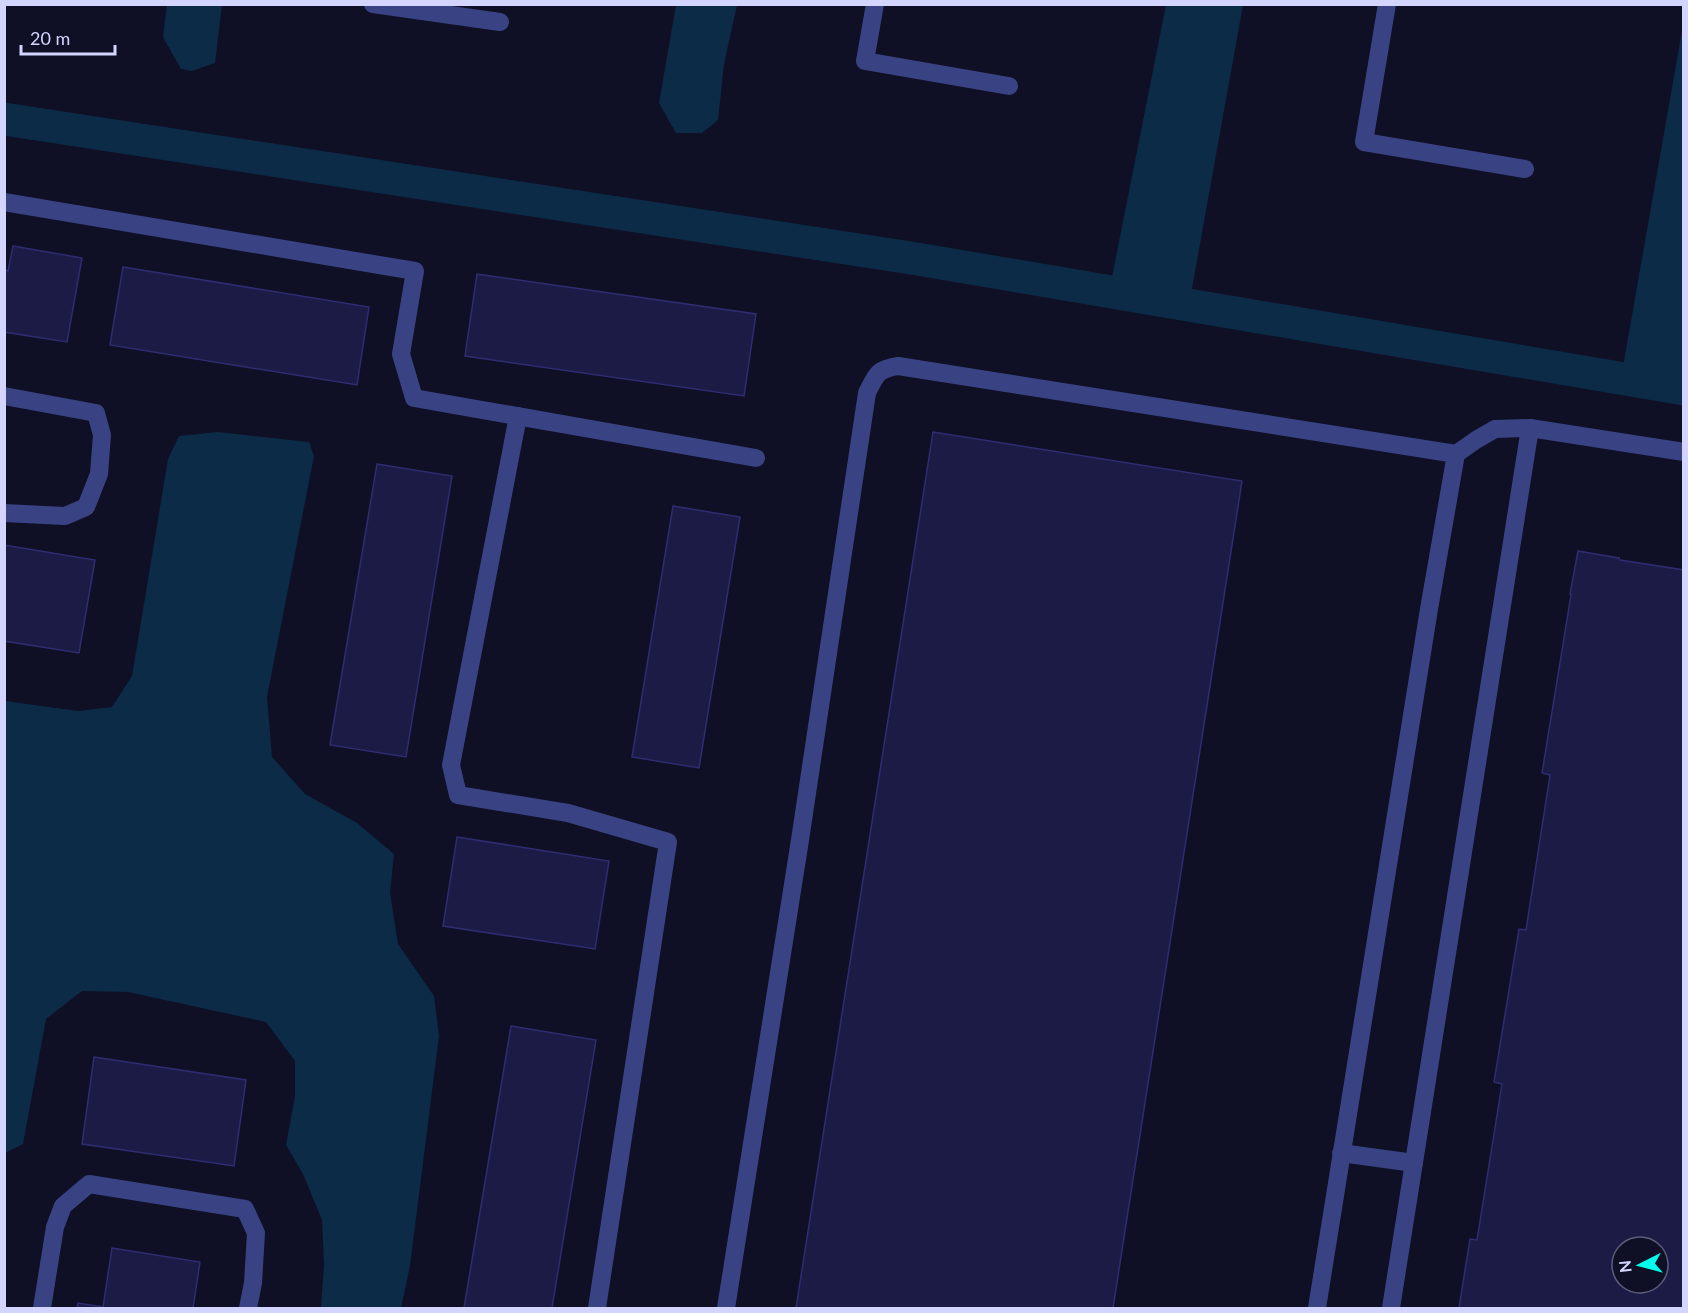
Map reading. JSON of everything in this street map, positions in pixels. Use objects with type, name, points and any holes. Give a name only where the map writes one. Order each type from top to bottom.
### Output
[{"type":"street","points":[[373,4],[501,22]]},
{"type":"street","points":[[875,4],[865,61],[1009,86]]},
{"type":"street","points":[[1387,4],[1364,141],[1525,169]]},
{"type":"street","points":[[4,202],[415,271],[401,354],[414,398],[756,458]]},
{"type":"street","points":[[726,1308],[800,840],[867,393],[876,375],[884,368],[898,366],[1456,454],[1495,429],[1530,428],[1683,452]]},
{"type":"street","points":[[4,396],[96,413],[102,435],[99,474],[86,507],[65,516],[4,513]]},
{"type":"street","points":[[518,416],[451,765],[458,795],[568,813],[668,842],[597,1308]]},
{"type":"street","points":[[1392,1308],[1530,428]]},
{"type":"street","points":[[1317,1308],[1456,454]]},
{"type":"street","points":[[1341,1153],[1414,1163]]},
{"type":"street","points":[[42,1308],[55,1227],[63,1206],[89,1184],[245,1209],[256,1233],[253,1283],[248,1308]]},
{"type":"water","points":[[167,5],[222,5],[215,63],[192,71],[181,69],[163,37]]},
{"type":"water","points":[[676,5],[737,5],[724,64],[718,120],[702,133],[676,133],[659,103]]},
{"type":"water","points":[[1166,5],[1243,5],[1189,305],[1109,292]]},
{"type":"water","points":[[1683,25],[1683,389],[1621,378]]},
{"type":"water","points":[[218,432],[309,442],[314,456],[267,697],[272,757],[305,794],[357,823],[394,854],[390,893],[398,944],[434,996],[439,1036],[410,1266],[401,1308],[321,1307],[324,1265],[322,1220],[303,1174],[286,1145],[295,1096],[295,1061],[266,1022],[128,992],[82,991],[46,1019],[23,1144],[5,1153],[5,701],[78,711],[112,707],[132,676],[168,459],[179,436]]},
{"type":"building","points":[[13,246],[82,258],[67,342],[4,332],[4,270],[8,271]]},
{"type":"building","points":[[123,267],[369,307],[357,385],[110,345]]},
{"type":"building","points":[[477,274],[756,314],[744,396],[465,356]]},
{"type":"building","points":[[933,432],[1242,481],[1113,1308],[796,1308]]},
{"type":"building","points":[[377,464],[452,476],[406,757],[330,745]]},
{"type":"building","points":[[673,506],[740,517],[699,768],[632,757]]},
{"type":"building","points":[[4,545],[95,560],[79,653],[4,641]]},
{"type":"building","points":[[1578,551],[1684,570],[1684,1308],[1459,1308],[1470,1239],[1477,1240],[1502,1084],[1494,1082],[1519,929],[1526,930],[1550,775],[1542,773]]},
{"type":"building","points":[[457,837],[609,861],[595,949],[443,926]]},
{"type":"building","points":[[511,1026],[596,1040],[552,1308],[464,1308]]},
{"type":"building","points":[[94,1057],[246,1080],[234,1166],[82,1144]]},
{"type":"building","points":[[112,1248],[200,1262],[193,1308],[77,1308],[78,1303],[103,1307]]},
{"type":"waterway","points":[[4,119],[911,258],[1684,389]]}]
